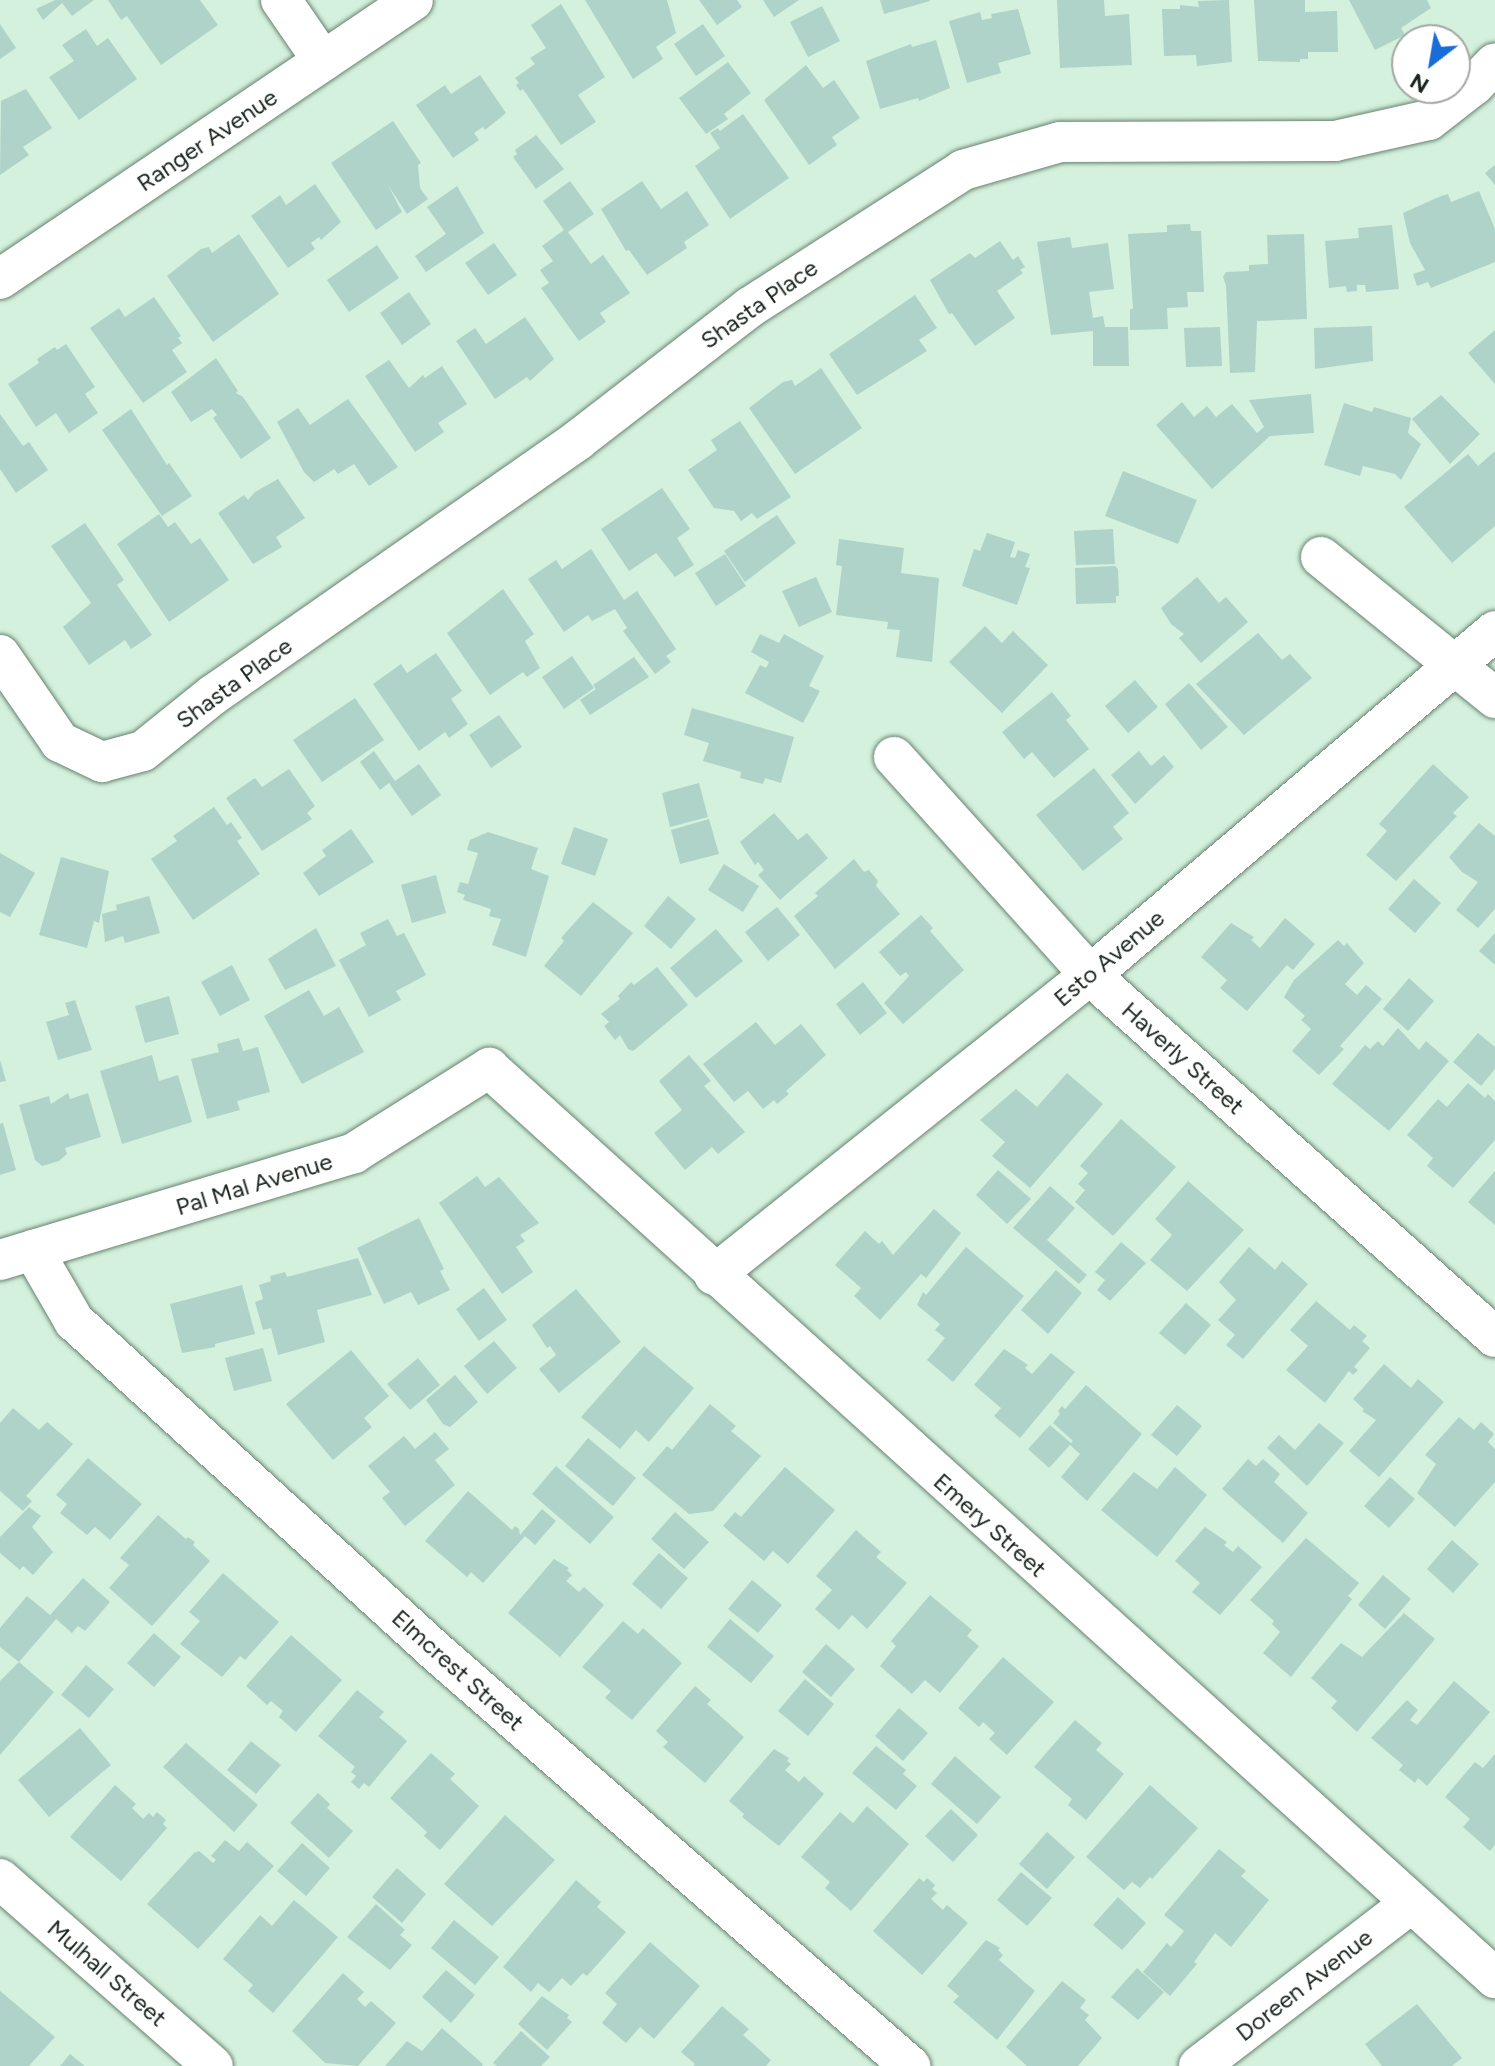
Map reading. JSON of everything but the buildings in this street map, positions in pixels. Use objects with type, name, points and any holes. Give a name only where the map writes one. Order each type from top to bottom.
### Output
[{"type":"street","points":[[281,0],[323,61]]},
{"type":"street","name":"Ranger Avenue","points":[[0,279],[413,0]]},
{"type":"street","name":"Shasta Place","points":[[0,655],[60,742],[102,762],[143,751],[213,695],[578,440],[750,307],[963,170],[1060,142],[1335,141],[1429,120],[1474,85],[1495,63]]},
{"type":"street","points":[[1321,557],[1495,698]]},
{"type":"street","name":"Esto Avenue","points":[[714,1275],[1090,975],[1458,666],[1495,631]]},
{"type":"street","name":"Haverly Street","points":[[894,757],[1090,975],[1495,1337]]},
{"type":"street","name":"Emery Street","points":[[489,1068],[714,1275],[1495,1978]]},
{"type":"street","name":"Pal Mal Avenue","points":[[17,1255],[354,1153],[489,1068]]},
{"type":"street","name":"Elmcrest Street","points":[[17,1255],[74,1321],[433,1649],[910,2066]]},
{"type":"street","name":"Mulhall Street","points":[[0,1879],[213,2066]]},
{"type":"street","name":"Doreen Avenue","points":[[1199,2066],[1410,1904]]}]
